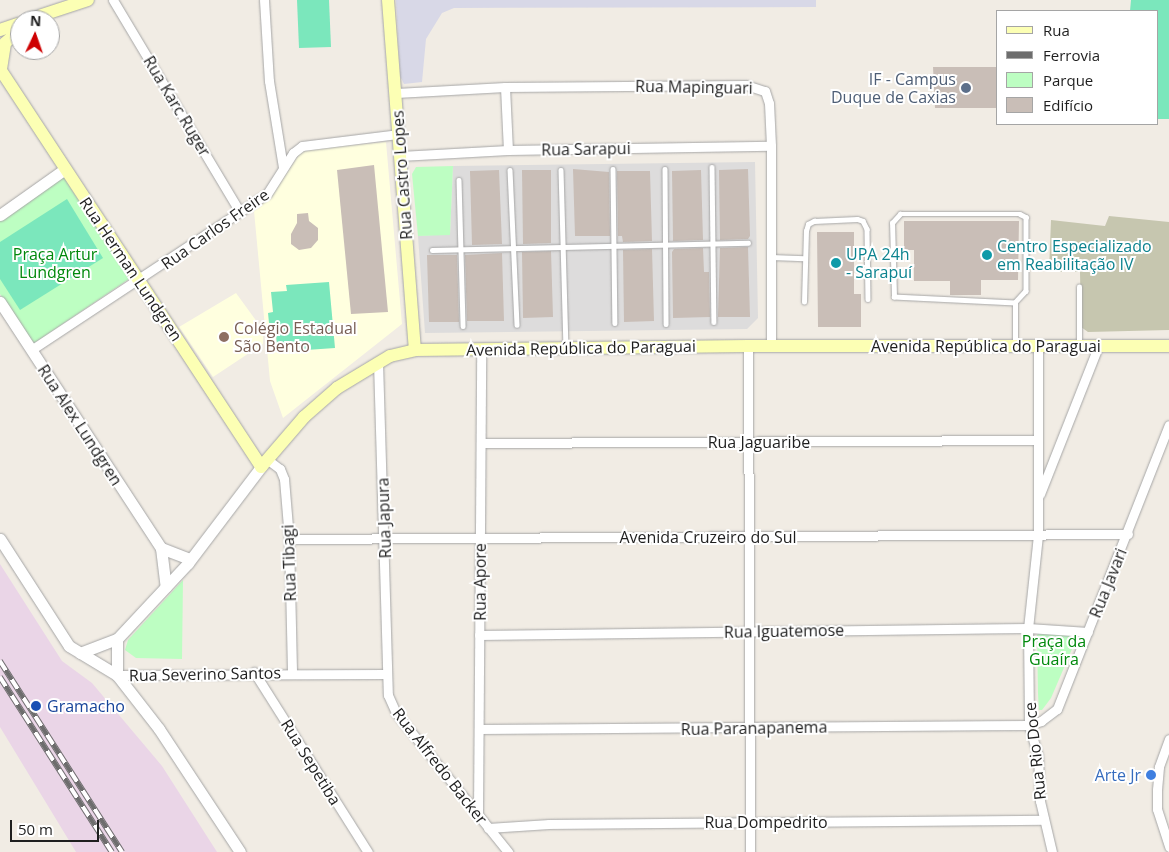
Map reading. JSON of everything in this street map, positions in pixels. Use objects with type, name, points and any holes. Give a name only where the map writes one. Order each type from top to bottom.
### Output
[{"type":"main road","points":[[59,10],[88,0]]},
{"type":"main road","name":"Rua Castro Lopes","points":[[388,0],[415,350]]},
{"type":"main road","name":"Rua Herman Lundgren","points":[[10,39],[5,43],[1,69],[65,169],[265,464]]},
{"type":"main road","name":"Avenida República do Paraguai","points":[[265,464],[304,417],[337,388],[378,362],[415,350],[748,346],[1169,346]]},
{"type":"street","name":"Rua Karc Ruger","points":[[114,0],[240,212]]},
{"type":"street","points":[[264,0],[269,81],[283,167]]},
{"type":"street","points":[[505,87],[508,150]]},
{"type":"street","name":"Rua Mapinguari","points":[[396,93],[505,87],[758,87],[768,97],[771,146],[771,346]]},
{"type":"street","name":"Rua Carlos Freire","points":[[31,350],[140,281],[267,194],[275,186],[283,167],[302,146],[398,134]]},
{"type":"street","name":"Rua Sarapui","points":[[400,156],[508,150],[771,146]]},
{"type":"street","points":[[0,215],[65,169]]},
{"type":"street","name":"Rua Alex Lundgren","points":[[0,302],[161,548],[166,586]]},
{"type":"street","points":[[748,346],[750,852]]},
{"type":"street","name":"Rua Rio Doce","points":[[1038,346],[1038,535],[1028,628],[1029,724],[1038,756],[1044,820],[1052,852]]},
{"type":"street","name":"Rua Rio Doce","points":[[1038,498],[1098,347]]},
{"type":"street","name":"Rua Apore","points":[[478,814],[481,350]]},
{"type":"street","name":"Rua Japura","points":[[378,362],[385,538],[386,674]]},
{"type":"street","name":"Rua Javari","points":[[1029,724],[1041,721],[1057,709],[1128,534],[1169,425]]},
{"type":"street","name":"Rua Jaguaribe","points":[[480,443],[1037,440]]},
{"type":"street","name":"Rua Tibagi","points":[[265,464],[283,474],[289,539],[292,673]]},
{"type":"street","name":"Avenida República do Paraguai","points":[[80,653],[118,639],[190,559],[265,464]]},
{"type":"street","name":"Avenida Cruzeiro do Sul","points":[[289,539],[1128,534]]},
{"type":"street","name":"Rua Severino Santos","points":[[0,539],[62,636],[80,653],[117,675],[254,672],[386,674]]},
{"type":"street","points":[[161,548],[190,559]]},
{"type":"street","name":"Rua Iguatemose","points":[[479,635],[1028,628],[1088,632]]},
{"type":"street","points":[[118,639],[117,675],[160,729],[240,852]]},
{"type":"street","name":"Rua Sepetiba","points":[[254,672],[368,852]]},
{"type":"street","name":"Rua Alfredo Backer","points":[[386,674],[388,695],[396,713],[508,852]]},
{"type":"street","name":"Rua Paranapanema","points":[[479,729],[1029,724]]},
{"type":"street","points":[[1169,739],[1159,767],[1157,808],[1169,847]]},
{"type":"street","name":"Rua Dompedrito","points":[[488,828],[549,824],[1044,820]]},
{"type":"lane","points":[[712,167],[714,322]]},
{"type":"lane","points":[[613,169],[615,323]]},
{"type":"lane","points":[[665,169],[666,324]]},
{"type":"lane","points":[[510,170],[517,325]]},
{"type":"lane","points":[[561,170],[566,348]]},
{"type":"lane","points":[[460,180],[463,326]]},
{"type":"lane","points":[[1015,303],[894,298],[892,223],[895,216],[1020,214],[1026,217],[1028,282],[1026,291],[1015,303],[1015,346]]},
{"type":"lane","points":[[804,302],[804,258],[808,224],[814,220],[857,219],[863,221],[867,229],[868,299]]},
{"type":"lane","points":[[432,250],[748,243]]},
{"type":"lane","points":[[771,258],[804,258]]},
{"type":"lane","points":[[1079,287],[1079,347]]},
{"type":"shaded area","points":[[396,0],[816,0],[816,7],[454,8],[442,13],[426,39],[422,82],[404,84],[400,76]]},
{"type":"shaded area","points":[[386,142],[402,324],[283,418],[270,381],[254,211],[273,194],[302,150]]},
{"type":"shaded area","points":[[755,162],[758,318],[747,329],[425,333],[418,236],[450,234],[453,166]]},
{"type":"shaded area","points":[[1109,216],[1169,222],[1169,330],[1088,332],[1081,327],[1080,272],[1049,272],[1051,220],[1105,226]]},
{"type":"shaded area","name":"Colégio Estadual São Bento","points":[[236,293],[263,330],[263,344],[213,377],[179,327]]},
{"type":"shaded area","points":[[0,564],[62,661],[92,683],[162,766],[217,852],[76,852],[0,727]]},
{"type":"green space","points":[[297,0],[329,0],[331,47],[299,48]]},
{"type":"green space","points":[[1131,0],[1169,0],[1169,119],[1159,119],[1159,10],[1130,10]]},
{"type":"green space","points":[[453,166],[450,235],[418,236],[412,174],[416,167]]},
{"type":"green space","name":"Praça Artur Lundgren","points":[[63,176],[129,279],[33,344],[0,294],[0,221]]},
{"type":"green space","points":[[67,199],[103,258],[20,310],[0,279],[0,242]]},
{"type":"green space","points":[[329,282],[335,348],[292,351],[291,346],[277,347],[275,323],[269,323],[268,313],[273,312],[271,292],[287,291],[286,285]]},
{"type":"green space","points":[[183,580],[182,659],[136,658],[125,650],[128,640]]},
{"type":"green space","name":"Praça da Guaíra","points":[[1040,633],[1071,636],[1075,642],[1051,698],[1042,710],[1039,710],[1038,694],[1037,635]]},
{"type":"building","name":"IF - Campus Duque de Caxias","points":[[933,67],[996,67],[996,108],[935,108]]},
{"type":"building","points":[[374,165],[388,312],[351,314],[337,170]]},
{"type":"building","points":[[573,169],[609,172],[610,236],[575,236]]},
{"type":"building","points":[[748,169],[750,236],[748,239],[720,240],[719,170]]},
{"type":"building","points":[[499,170],[502,244],[472,245],[470,171]]},
{"type":"building","points":[[522,170],[551,170],[551,243],[523,244]]},
{"type":"building","points":[[701,170],[703,240],[673,241],[672,171]]},
{"type":"building","points":[[617,171],[650,171],[652,241],[623,242],[622,236],[618,236]]},
{"type":"building","points":[[308,213],[309,221],[318,228],[318,240],[311,248],[299,250],[291,244],[291,234],[297,223],[297,214]]},
{"type":"building","name":"Centro Especializado em Reabilitação IV","points":[[904,221],[1019,221],[1018,280],[981,280],[981,295],[950,295],[950,281],[914,281],[914,250],[904,250]]},
{"type":"building","name":"UPA 24h - Sarapuí","points":[[817,232],[854,232],[854,294],[861,294],[861,327],[818,327]]},
{"type":"building","points":[[748,247],[750,317],[718,317],[720,248]]},
{"type":"building","points":[[703,248],[704,272],[709,272],[710,317],[673,318],[672,252],[674,249]]},
{"type":"building","points":[[652,249],[654,321],[624,322],[623,250]]},
{"type":"building","points":[[551,251],[553,317],[523,318],[522,252]]},
{"type":"building","points":[[502,253],[504,321],[467,321],[465,255]]},
{"type":"building","points":[[427,255],[457,255],[459,322],[429,322]]},
{"type":"railway","points":[[0,661],[122,852]]},
{"type":"railway","points":[[0,677],[112,852]]},
{"type":"place","name":"IF - Campus Duque de Caxias","points":[[966,88]]},
{"type":"place","name":"Centro Especializado em Reabilitação IV","points":[[987,255]]},
{"type":"place","name":"UPA 24h - Sarapuí","points":[[836,263]]},
{"type":"place","name":"Colégio Estadual São Bento","points":[[224,337]]},
{"type":"place","name":"Gramacho","points":[[36,706]]},
{"type":"place","name":"Arte Jr","points":[[1151,775]]}]
